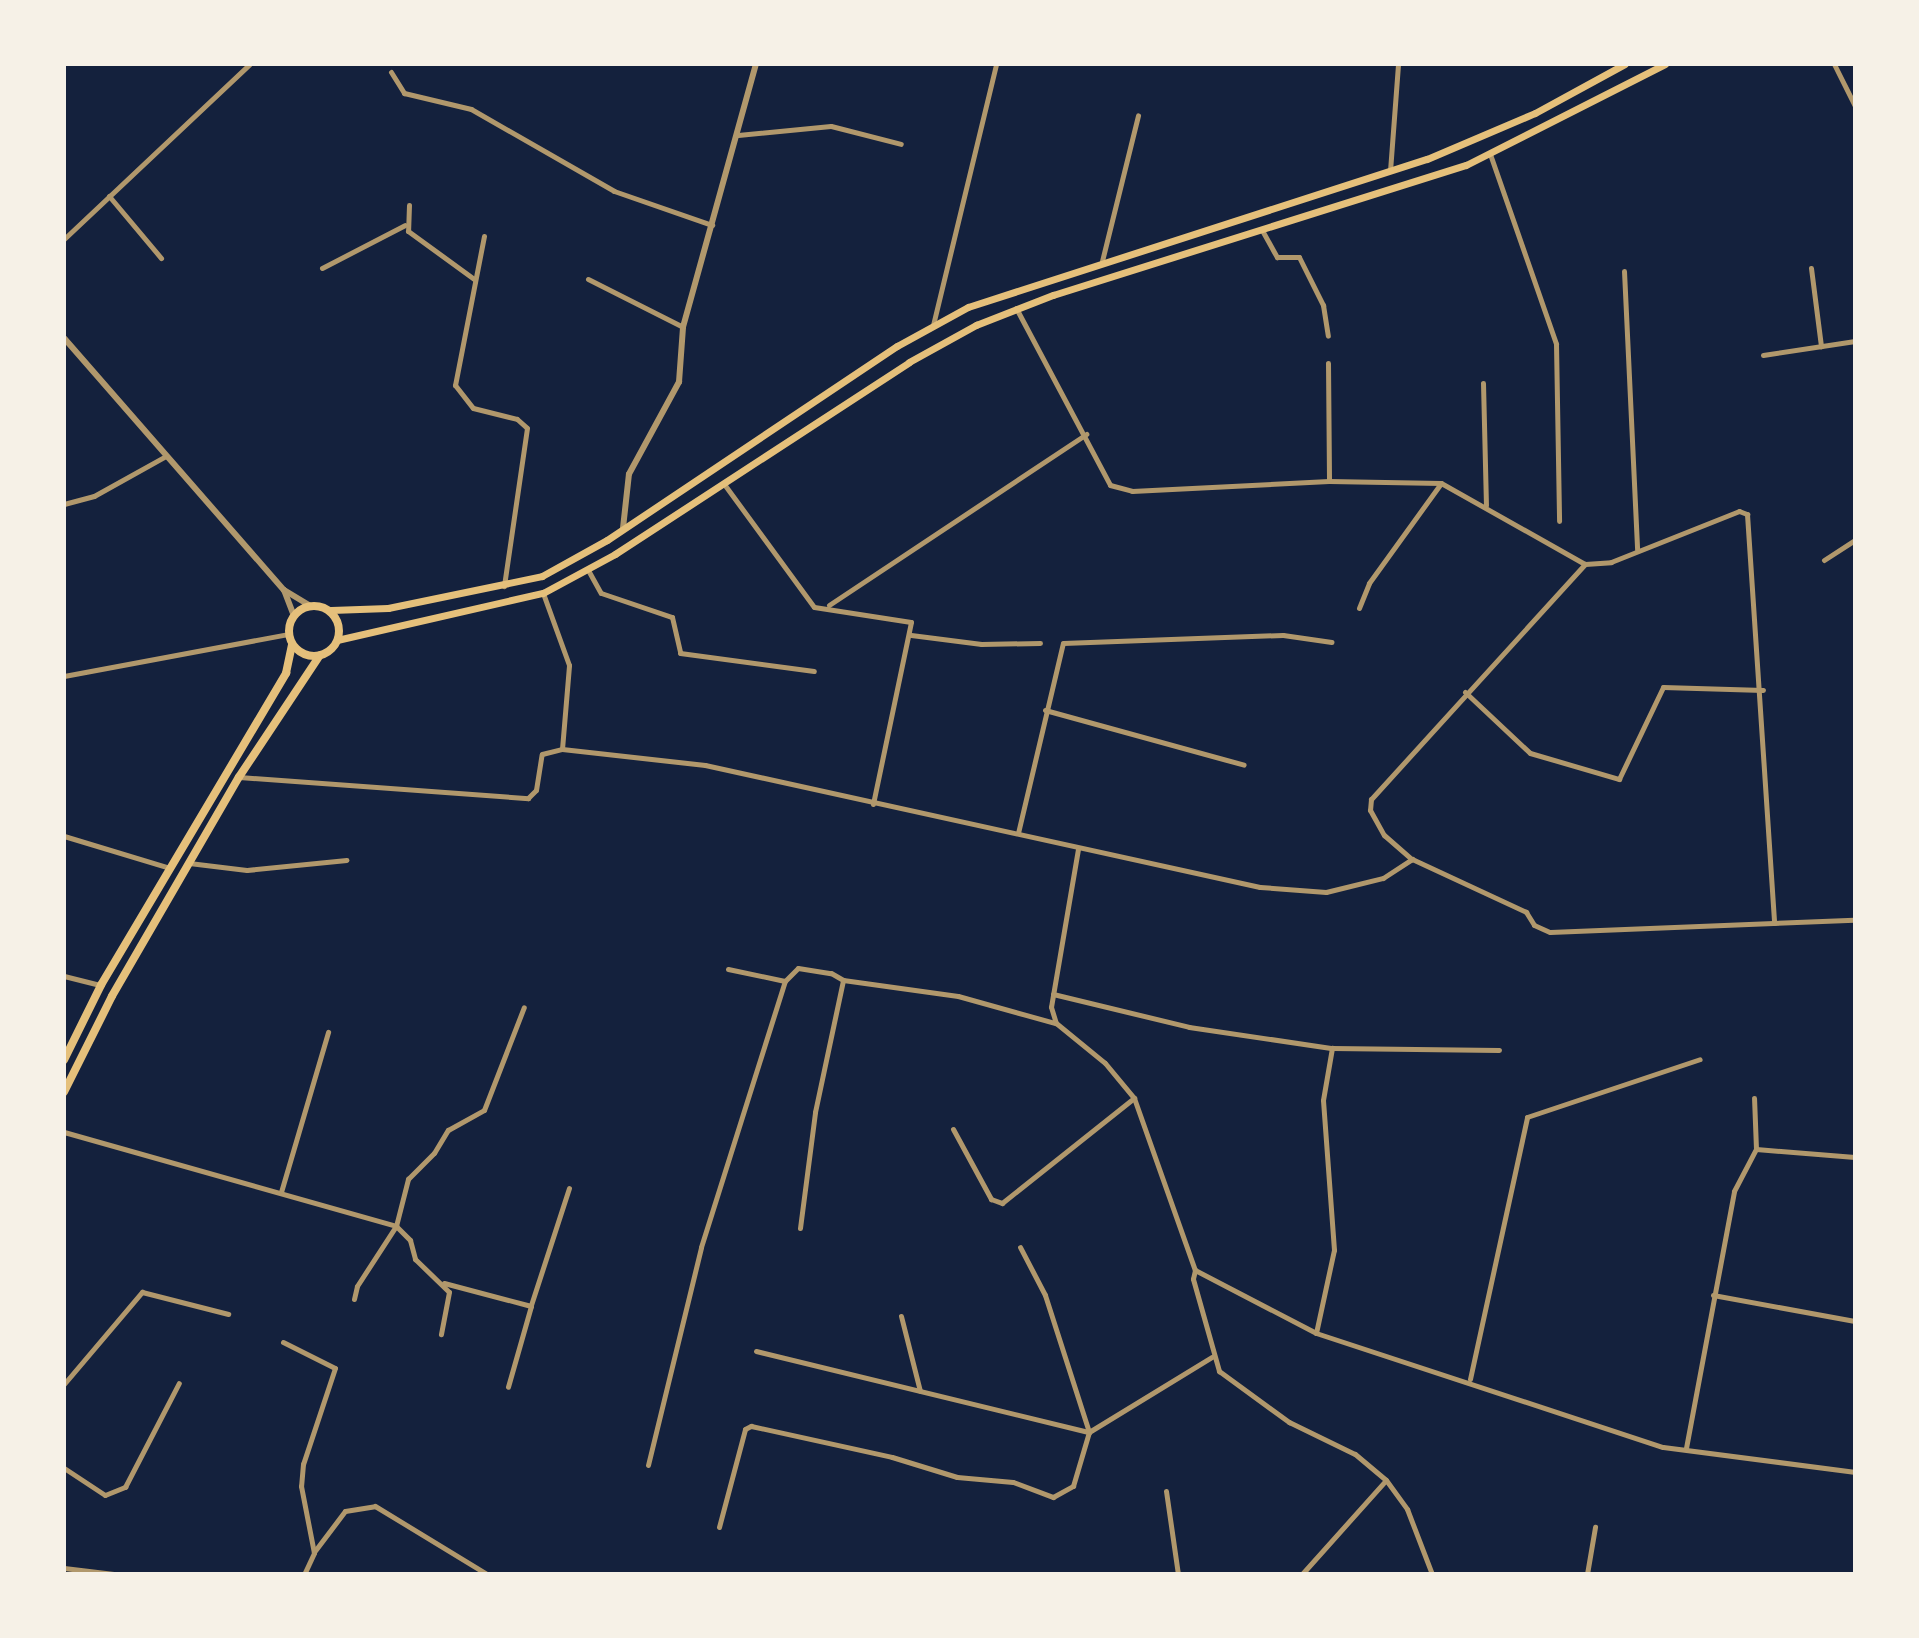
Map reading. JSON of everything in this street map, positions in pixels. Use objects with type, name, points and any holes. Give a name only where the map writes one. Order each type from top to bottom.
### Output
[{"type":"main road","points":[[64,1060],[101,985],[286,673],[292,645],[289,634],[294,616],[311,606],[331,610],[388,608],[503,587],[542,576],[623,528],[933,325],[995,295],[1390,172],[1535,113],[1625,64]]},
{"type":"main road","points":[[64,1092],[239,777],[320,655],[337,640],[543,593],[588,570],[920,356],[1016,308],[1263,232],[1490,154],[1665,64]]},
{"type":"main road","points":[[331,610],[337,640]]},
{"type":"main road","points":[[292,645],[302,654],[320,655]]},
{"type":"street","points":[[64,239],[250,64]]},
{"type":"street","points":[[623,528],[629,474],[679,382],[683,327],[756,64]]},
{"type":"street","points":[[933,325],[996,64]]},
{"type":"street","points":[[1390,172],[1398,64]]},
{"type":"street","points":[[1834,64],[1855,106]]},
{"type":"street","points":[[391,72],[404,93],[471,109],[614,191],[713,225]]},
{"type":"street","points":[[1102,261],[1138,115]]},
{"type":"street","points":[[738,135],[831,126],[901,144]]},
{"type":"street","points":[[1490,154],[1556,344],[1559,521]]},
{"type":"street","points":[[109,196],[161,258]]},
{"type":"street","points":[[405,225],[409,205]]},
{"type":"street","points":[[322,268],[405,225]]},
{"type":"street","points":[[405,225],[474,280]]},
{"type":"street","points":[[1263,232],[1277,257],[1299,257],[1323,305],[1328,336]]},
{"type":"street","points":[[484,236],[455,385],[473,408],[517,419],[527,428],[503,587]]},
{"type":"street","points":[[1811,268],[1821,346]]},
{"type":"street","points":[[1624,271],[1637,550]]},
{"type":"street","points":[[588,279],[683,327]]},
{"type":"street","points":[[1016,308],[1086,434],[1110,485],[1132,491],[1329,481],[1441,483],[1486,505],[1585,564],[1611,562],[1739,511],[1747,514],[1763,690],[1774,923]]},
{"type":"street","points":[[64,338],[284,590],[311,606]]},
{"type":"street","points":[[1763,355],[1855,341]]},
{"type":"street","points":[[1328,363],[1329,481]]},
{"type":"street","points":[[1483,383],[1486,505]]},
{"type":"street","points":[[828,606],[1086,434]]},
{"type":"street","points":[[64,504],[94,496],[166,456]]},
{"type":"street","points":[[1359,608],[1369,583],[1441,483]]},
{"type":"street","points":[[724,484],[814,607],[828,606],[911,622],[911,635],[873,804]]},
{"type":"street","points":[[1824,560],[1855,540]]},
{"type":"street","points":[[1585,564],[1465,692],[1371,799],[1370,810],[1384,835],[1412,859],[1526,912],[1534,925],[1550,932],[1854,920]]},
{"type":"street","points":[[588,570],[601,593],[672,617],[680,653],[814,671]]},
{"type":"street","points":[[284,590],[294,616]]},
{"type":"street","points":[[543,593],[569,665],[562,749]]},
{"type":"street","points":[[64,676],[289,634]]},
{"type":"street","points":[[911,635],[981,644],[1040,643]]},
{"type":"street","points":[[1018,833],[1063,643],[1283,635],[1331,642]]},
{"type":"street","points":[[1465,692],[1530,753],[1619,779],[1663,687],[1763,690]]},
{"type":"street","points":[[1045,710],[1244,765]]},
{"type":"street","points":[[239,777],[396,785],[518,800],[536,790],[542,754],[562,749],[705,765],[1246,884],[1326,892],[1383,878],[1412,859]]},
{"type":"street","points":[[64,836],[170,868]]},
{"type":"street","points":[[1056,1023],[1053,994],[1078,849]]},
{"type":"street","points":[[189,863],[247,870],[346,860]]},
{"type":"street","points":[[648,1465],[701,1247],[785,981],[798,968],[843,980],[958,996],[1056,1023],[1105,1063],[1134,1098],[1195,1270],[1193,1279],[1212,1357],[1227,1380],[1289,1422],[1355,1454],[1386,1480],[1407,1509],[1432,1574]]},
{"type":"street","points":[[728,969],[785,981]]},
{"type":"street","points":[[64,976],[101,985]]},
{"type":"street","points":[[800,1228],[815,1112],[843,980]]},
{"type":"street","points":[[1053,994],[1189,1027],[1332,1048],[1499,1050]]},
{"type":"street","points":[[354,1299],[357,1286],[396,1226],[408,1179],[423,1167],[448,1130],[484,1110],[524,1007]]},
{"type":"street","points":[[281,1192],[328,1032]]},
{"type":"street","points":[[1316,1333],[1334,1250],[1323,1100],[1332,1048]]},
{"type":"street","points":[[1470,1379],[1527,1117],[1700,1059]]},
{"type":"street","points":[[953,1129],[991,1199],[1002,1203],[1134,1098]]},
{"type":"street","points":[[1686,1448],[1734,1191],[1756,1149],[1754,1098]]},
{"type":"street","points":[[64,1132],[396,1226],[410,1240],[415,1259],[443,1282],[531,1306]]},
{"type":"street","points":[[1756,1149],[1855,1157]]},
{"type":"street","points":[[508,1387],[569,1188]]},
{"type":"street","points":[[719,1527],[745,1429],[751,1426],[892,1457],[957,1477],[1013,1482],[1053,1497],[1073,1486],[1089,1432],[1045,1295],[1020,1247]]},
{"type":"street","points":[[1195,1270],[1316,1333],[1470,1379],[1663,1447],[1855,1472]]},
{"type":"street","points":[[441,1334],[449,1305],[443,1282]]},
{"type":"street","points":[[64,1384],[142,1292],[228,1314]]},
{"type":"street","points":[[1713,1295],[1855,1321]]},
{"type":"street","points":[[901,1316],[920,1391]]},
{"type":"street","points":[[283,1342],[335,1368],[303,1464],[301,1486],[314,1553]]},
{"type":"street","points":[[756,1351],[1089,1432],[1212,1357]]},
{"type":"street","points":[[64,1468],[105,1495],[125,1487],[179,1383]]},
{"type":"street","points":[[1302,1574],[1386,1480]]},
{"type":"street","points":[[1166,1491],[1178,1574]]},
{"type":"street","points":[[304,1574],[314,1553],[345,1511],[375,1506],[487,1574]]},
{"type":"street","points":[[1587,1574],[1595,1527]]},
{"type":"street","points":[[64,1568],[114,1574]]}]
